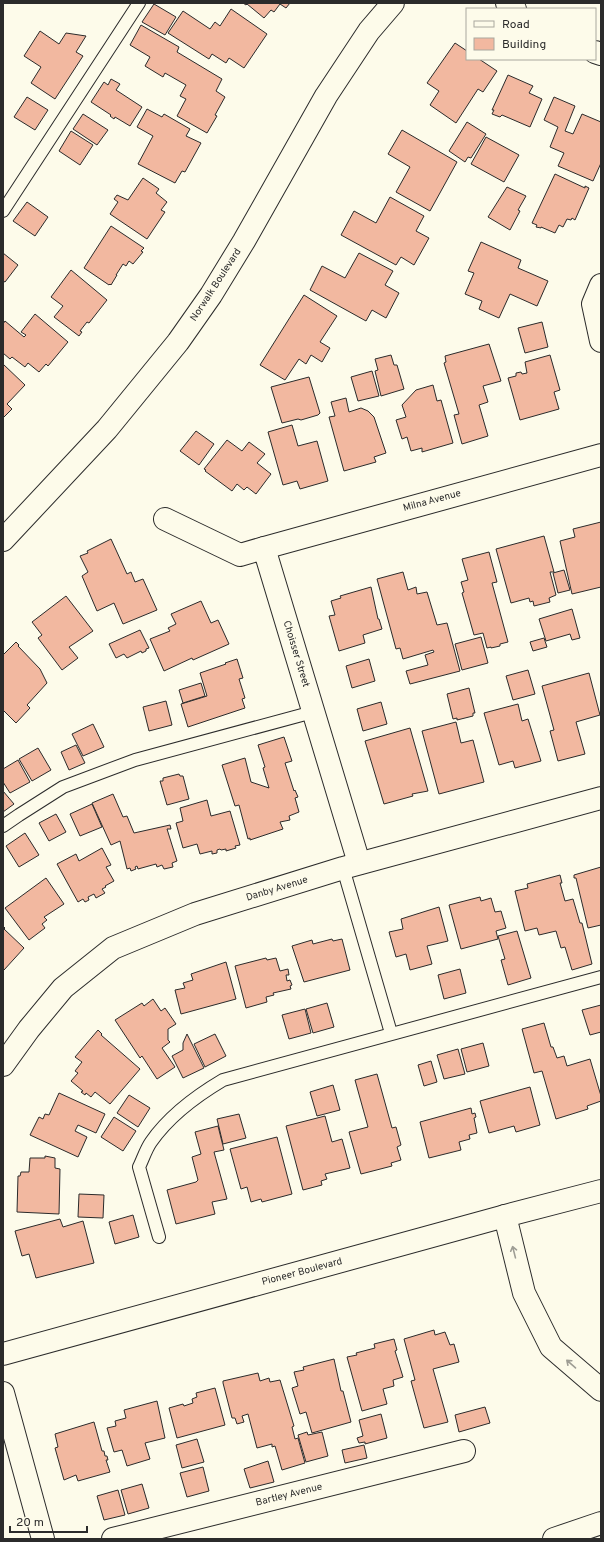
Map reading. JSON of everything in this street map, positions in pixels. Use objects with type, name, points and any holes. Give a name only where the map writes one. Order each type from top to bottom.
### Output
[{"type":"main road","name":"Norwalk Boulevard","points":[[3,540],[107,429],[178,342],[211,295],[244,241],[326,96],[369,31],[393,3]]},
{"type":"main road","points":[[601,285],[593,304],[601,341]]},
{"type":"main road","name":"Milna Avenue","points":[[264,548],[601,455]]},
{"type":"main road","points":[[165,519],[240,555],[264,548]]},
{"type":"main road","name":"Choisser Street","points":[[264,548],[313,712],[351,866]]},
{"type":"main road","name":"Danby Avenue","points":[[3,1065],[29,1029],[63,988],[113,948],[196,914],[351,866],[601,798]]},
{"type":"main road","name":"Pioneer Boulevard","points":[[3,1354],[601,1191]]},
{"type":"main road","points":[[505,1216],[524,1293],[551,1347],[601,1390]]},
{"type":"main road","points":[[3,1392],[43,1539]]},
{"type":"main road","name":"Bartley Avenue","points":[[113,1539],[464,1451]]},
{"type":"main road","points":[[554,1539],[601,1523]]},
{"type":"lane","points":[[3,211],[139,3]]},
{"type":"lane","points":[[3,826],[63,787],[135,760],[313,712]]},
{"type":"lane","points":[[351,866],[392,1033]]},
{"type":"lane","points":[[159,1237],[139,1167],[151,1143],[171,1120],[197,1096],[223,1080],[601,976]]},
{"type":"building","points":[[243,3],[290,3],[286,8],[280,4],[274,12],[271,10],[264,18],[247,4],[246,5]]},
{"type":"building","points":[[154,4],[176,17],[165,35],[142,22]]},
{"type":"building","points":[[231,9],[267,34],[244,68],[229,58],[226,63],[212,54],[209,59],[168,33],[183,11],[210,29],[215,22],[220,26]]},
{"type":"building","points":[[141,25],[179,47],[177,52],[222,79],[216,91],[225,97],[215,115],[217,116],[207,133],[177,116],[186,99],[180,96],[186,85],[165,73],[163,77],[145,66],[150,57],[130,45]]},
{"type":"building","points":[[40,31],[59,44],[66,33],[86,36],[76,52],[83,56],[55,99],[31,83],[41,67],[24,56]]},
{"type":"building","points":[[455,43],[466,50],[466,60],[480,60],[497,71],[483,92],[478,89],[456,123],[430,105],[439,91],[427,83]]},
{"type":"building","points":[[508,75],[533,86],[529,93],[542,99],[530,127],[502,115],[500,117],[492,114],[494,110],[492,110]]},
{"type":"building","points":[[111,79],[120,84],[116,90],[142,107],[130,126],[115,117],[114,119],[110,116],[111,115],[91,102],[104,82],[108,85]]},
{"type":"building","points":[[27,97],[48,110],[35,130],[14,117]]},
{"type":"building","points":[[554,97],[575,106],[565,131],[573,134],[582,114],[601,122],[601,163],[593,181],[558,166],[564,153],[550,147],[558,127],[544,120]]},
{"type":"building","points":[[147,109],[162,117],[164,114],[190,129],[186,136],[201,143],[185,172],[182,171],[175,183],[138,164],[153,136],[137,127]]},
{"type":"building","points":[[83,114],[108,130],[97,145],[73,129]]},
{"type":"building","points":[[467,122],[486,134],[471,158],[468,157],[465,162],[449,151]]},
{"type":"building","points":[[402,130],[457,162],[430,211],[396,192],[410,167],[388,154]]},
{"type":"building","points":[[71,131],[93,145],[80,165],[59,151]]},
{"type":"building","points":[[486,137],[519,155],[504,182],[471,164]]},
{"type":"building","points":[[555,174],[585,188],[585,186],[589,188],[575,220],[572,218],[571,220],[567,219],[563,227],[559,225],[555,233],[541,227],[536,227],[537,225],[532,223]]},
{"type":"building","points":[[143,178],[159,189],[156,193],[167,202],[161,210],[165,212],[147,239],[110,214],[118,202],[114,199],[117,195],[128,200]]},
{"type":"building","points":[[507,187],[526,196],[518,210],[520,211],[510,230],[488,217]]},
{"type":"building","points":[[390,197],[424,216],[416,231],[429,238],[414,265],[401,257],[396,265],[341,235],[354,211],[376,223]]},
{"type":"building","points":[[27,202],[48,217],[35,236],[13,221]]},
{"type":"building","points":[[111,226],[144,248],[141,251],[143,252],[133,264],[129,261],[126,266],[123,264],[111,285],[109,285],[84,268]]},
{"type":"building","points":[[481,242],[521,260],[518,268],[548,281],[537,306],[510,294],[499,318],[479,309],[482,301],[465,294],[474,273],[468,271]]},
{"type":"building","points":[[3,253],[18,265],[5,282],[3,281]]},
{"type":"building","points":[[359,253],[393,271],[385,285],[399,293],[386,318],[372,310],[366,321],[310,290],[322,266],[345,278]]},
{"type":"building","points":[[71,270],[107,300],[89,323],[87,322],[80,331],[82,332],[79,336],[54,317],[63,306],[51,297]]},
{"type":"building","points":[[304,295],[337,316],[320,342],[330,348],[322,362],[311,355],[306,364],[299,359],[285,380],[260,365]]},
{"type":"building","points":[[35,314],[68,342],[48,366],[46,364],[39,372],[28,363],[25,367],[12,357],[10,359],[3,353],[3,324],[5,321],[24,337],[26,335],[21,332]]},
{"type":"building","points":[[542,322],[548,347],[525,353],[518,328]]},
{"type":"building","points":[[489,344],[501,381],[483,386],[488,402],[479,405],[488,436],[462,444],[454,415],[459,414],[444,363],[446,362],[445,356]]},
{"type":"building","points":[[391,355],[394,365],[397,365],[404,389],[381,396],[375,371],[378,370],[375,359]]},
{"type":"building","points":[[550,355],[560,390],[554,392],[559,409],[520,420],[508,378],[516,376],[516,373],[527,373],[525,362]]},
{"type":"building","points":[[3,364],[25,385],[7,404],[12,409],[3,418]]},
{"type":"building","points":[[372,371],[379,396],[358,401],[351,377]]},
{"type":"building","points":[[309,377],[320,413],[301,420],[298,419],[282,423],[271,387]]},
{"type":"building","points":[[433,385],[437,401],[441,400],[453,443],[422,452],[422,448],[411,451],[407,437],[402,439],[396,420],[406,417],[402,405],[416,390]]},
{"type":"building","points":[[346,398],[349,412],[361,408],[368,411],[374,417],[386,453],[374,457],[376,462],[344,471],[329,417],[335,416],[331,402]]},
{"type":"building","points":[[292,425],[298,446],[317,441],[328,481],[300,489],[297,481],[283,485],[268,432]]},
{"type":"building","points":[[196,431],[214,444],[199,465],[180,451]]},
{"type":"building","points":[[227,440],[242,451],[249,442],[265,454],[257,463],[271,474],[256,494],[247,487],[244,490],[237,484],[232,491],[205,471],[206,470],[204,469]]},
{"type":"building","points":[[601,522],[601,587],[572,594],[560,541],[575,537],[573,529]]},
{"type":"building","points":[[544,536],[554,572],[550,572],[556,595],[549,598],[550,602],[534,606],[533,601],[530,602],[529,598],[511,603],[496,549]]},
{"type":"building","points":[[111,539],[127,574],[131,572],[135,582],[143,579],[157,610],[123,624],[114,603],[97,611],[82,576],[88,572],[80,556],[88,553],[87,551]]},
{"type":"building","points":[[489,552],[497,582],[492,583],[508,642],[500,644],[500,646],[487,648],[483,633],[474,635],[462,593],[464,592],[461,582],[468,580],[462,559]]},
{"type":"building","points":[[564,570],[570,590],[558,593],[553,573]]},
{"type":"building","points":[[403,572],[408,590],[416,587],[417,594],[427,592],[437,625],[447,623],[460,671],[410,684],[406,671],[428,665],[425,655],[434,652],[433,650],[403,659],[400,648],[396,649],[377,579]]},
{"type":"building","points":[[371,587],[378,619],[382,629],[363,635],[365,643],[339,651],[329,616],[335,615],[331,601],[341,598],[340,596]]},
{"type":"building","points":[[66,596],[93,631],[69,647],[78,658],[62,670],[38,638],[42,635],[32,622]]},
{"type":"building","points":[[201,601],[211,623],[218,620],[229,644],[193,660],[192,658],[164,671],[150,639],[170,631],[168,628],[176,624],[171,614]]},
{"type":"building","points":[[572,609],[580,638],[572,640],[570,634],[546,641],[539,619]]},
{"type":"building","points":[[140,630],[149,648],[142,653],[141,651],[127,658],[124,654],[116,658],[109,644]]},
{"type":"building","points":[[481,637],[488,663],[462,670],[455,644]]},
{"type":"building","points":[[544,638],[547,647],[533,651],[530,642]]},
{"type":"building","points":[[16,642],[40,669],[47,683],[27,705],[30,708],[16,723],[3,710],[3,655]]},
{"type":"building","points":[[237,659],[243,678],[239,679],[245,698],[242,699],[245,708],[188,727],[181,704],[207,696],[200,673]]},
{"type":"building","points":[[369,659],[375,681],[352,688],[346,666]]},
{"type":"building","points":[[528,670],[535,694],[513,700],[506,676]]},
{"type":"building","points":[[589,673],[600,715],[576,722],[585,754],[558,761],[550,731],[554,730],[542,686]]},
{"type":"building","points":[[201,683],[205,696],[183,703],[179,690]]},
{"type":"building","points":[[469,688],[475,713],[473,713],[473,716],[457,720],[457,718],[453,719],[447,694]]},
{"type":"building","points":[[166,701],[172,725],[149,731],[143,707]]},
{"type":"building","points":[[381,702],[387,724],[363,731],[357,709]]},
{"type":"building","points":[[518,704],[522,721],[528,719],[541,761],[515,768],[513,761],[499,765],[484,713]]},
{"type":"building","points":[[456,722],[461,743],[473,740],[484,782],[439,794],[422,731]]},
{"type":"building","points":[[93,724],[104,747],[83,756],[72,734]]},
{"type":"building","points":[[410,728],[428,791],[412,794],[413,796],[384,804],[365,741]]},
{"type":"building","points":[[284,737],[292,761],[285,763],[294,791],[295,790],[298,797],[295,798],[299,812],[289,816],[290,820],[280,822],[283,829],[250,840],[250,838],[248,839],[239,805],[235,806],[222,765],[245,758],[251,782],[269,788],[263,768],[265,767],[258,745]]},
{"type":"building","points":[[76,745],[85,763],[69,770],[61,752]]},
{"type":"building","points":[[38,748],[51,770],[32,781],[19,759]]},
{"type":"building","points":[[18,760],[30,782],[10,793],[3,782],[3,769]]},
{"type":"building","points":[[179,774],[180,776],[183,776],[189,799],[167,805],[160,781],[163,781],[163,778]]},
{"type":"building","points":[[3,791],[14,804],[3,812]]},
{"type":"building","points":[[113,794],[123,817],[127,816],[134,833],[170,825],[171,829],[167,829],[177,861],[172,863],[173,867],[164,869],[162,865],[157,867],[156,864],[138,869],[137,866],[135,867],[136,869],[131,871],[130,868],[127,869],[120,841],[111,845],[92,803]]},
{"type":"building","points":[[207,800],[211,816],[230,811],[240,845],[235,846],[236,848],[226,851],[226,849],[220,849],[217,850],[217,853],[212,854],[212,851],[200,854],[197,844],[183,848],[176,823],[183,821],[180,808]]},
{"type":"building","points":[[92,804],[102,827],[80,836],[70,814]]},
{"type":"building","points":[[56,814],[66,832],[49,841],[39,823]]},
{"type":"building","points":[[25,833],[39,855],[19,867],[6,846]]},
{"type":"building","points":[[102,848],[111,865],[106,867],[114,881],[102,889],[105,893],[96,898],[94,894],[88,897],[89,900],[85,902],[83,899],[78,902],[57,864],[76,854],[79,861]]},
{"type":"building","points":[[601,867],[601,925],[588,928],[574,875]]},
{"type":"building","points":[[560,875],[562,883],[560,883],[565,901],[573,899],[580,923],[582,923],[592,964],[572,970],[565,947],[561,948],[556,931],[539,935],[537,928],[525,931],[515,891],[528,888],[527,884]]},
{"type":"building","points":[[46,878],[64,904],[44,917],[47,920],[42,924],[45,928],[29,940],[5,908]]},
{"type":"building","points":[[480,897],[481,901],[491,898],[495,912],[501,911],[506,928],[496,931],[498,939],[461,949],[449,905]]},
{"type":"building","points":[[439,907],[448,941],[427,946],[432,964],[410,970],[406,954],[396,957],[389,932],[403,929],[401,919]]},
{"type":"building","points":[[3,926],[5,928],[4,929],[24,948],[4,970],[3,969]]},
{"type":"building","points":[[517,931],[531,978],[508,985],[501,960],[505,959],[498,936]]},
{"type":"building","points":[[332,939],[333,941],[342,939],[350,970],[304,982],[292,946],[312,940],[313,944]]},
{"type":"building","points":[[266,958],[267,960],[276,958],[280,971],[288,969],[289,975],[286,975],[287,981],[290,980],[292,985],[290,986],[291,989],[273,993],[274,995],[266,997],[267,1002],[246,1008],[235,966]]},
{"type":"building","points":[[226,962],[236,999],[181,1014],[175,990],[185,988],[183,983],[193,980],[191,974]]},
{"type":"building","points":[[460,969],[466,993],[444,999],[438,975]]},
{"type":"building","points":[[153,999],[161,1011],[165,1008],[176,1024],[168,1029],[168,1040],[170,1042],[162,1048],[175,1067],[157,1079],[142,1056],[140,1058],[115,1020],[142,1003],[144,1006]]},
{"type":"building","points":[[327,1003],[334,1027],[313,1033],[306,1009]]},
{"type":"building","points":[[601,1005],[601,1032],[590,1035],[582,1010]]},
{"type":"building","points":[[305,1009],[311,1033],[289,1039],[282,1015]]},
{"type":"building","points":[[544,1023],[551,1047],[553,1047],[557,1058],[564,1056],[567,1066],[590,1059],[601,1096],[601,1101],[587,1106],[588,1109],[556,1119],[542,1071],[534,1073],[522,1029]]},
{"type":"building","points":[[98,1030],[102,1034],[101,1035],[140,1069],[110,1104],[95,1092],[91,1097],[86,1093],[85,1095],[81,1092],[83,1091],[71,1081],[78,1073],[75,1071],[82,1062],[75,1057]]},
{"type":"building","points":[[187,1034],[204,1068],[183,1078],[172,1056],[183,1050],[183,1043]]},
{"type":"building","points":[[215,1034],[226,1056],[205,1067],[194,1044]]},
{"type":"building","points":[[483,1043],[489,1066],[467,1072],[461,1049]]},
{"type":"building","points":[[458,1049],[465,1074],[444,1079],[437,1055]]},
{"type":"building","points":[[431,1061],[437,1082],[424,1086],[418,1065]]},
{"type":"building","points":[[377,1074],[392,1128],[396,1127],[401,1145],[397,1147],[401,1160],[391,1163],[392,1166],[361,1174],[349,1132],[368,1127],[355,1080]]},
{"type":"building","points":[[333,1085],[340,1110],[317,1116],[310,1092]]},
{"type":"building","points":[[530,1087],[540,1125],[516,1132],[514,1126],[489,1133],[480,1101]]},
{"type":"building","points":[[59,1093],[105,1114],[96,1133],[78,1125],[75,1131],[87,1137],[78,1157],[30,1135],[39,1117],[43,1119],[45,1114],[49,1115]]},
{"type":"building","points":[[129,1095],[150,1108],[138,1127],[117,1113]]},
{"type":"building","points":[[471,1108],[472,1114],[475,1113],[476,1117],[474,1118],[477,1133],[469,1135],[470,1139],[459,1142],[461,1150],[429,1158],[420,1122]]},
{"type":"building","points":[[239,1114],[246,1138],[223,1144],[217,1119]]},
{"type":"building","points":[[325,1116],[332,1142],[342,1139],[350,1168],[325,1174],[327,1179],[321,1181],[322,1185],[303,1190],[286,1126]]},
{"type":"building","points":[[114,1117],[136,1131],[123,1151],[101,1137]]},
{"type":"building","points":[[218,1126],[224,1150],[214,1152],[227,1199],[212,1202],[215,1214],[176,1224],[167,1190],[196,1182],[198,1180],[192,1157],[201,1154],[195,1132]]},
{"type":"building","points":[[277,1137],[292,1194],[262,1202],[261,1199],[251,1202],[247,1187],[241,1189],[230,1149]]},
{"type":"building","points":[[45,1156],[55,1158],[55,1168],[60,1169],[59,1214],[17,1212],[18,1176],[20,1176],[21,1172],[29,1172],[30,1158],[45,1158]]},
{"type":"building","points":[[79,1194],[104,1195],[103,1218],[78,1217]]},
{"type":"building","points":[[133,1215],[139,1237],[115,1244],[109,1222]]},
{"type":"building","points":[[60,1219],[63,1227],[83,1221],[94,1263],[36,1278],[29,1254],[22,1256],[15,1231]]},
{"type":"building","points":[[434,1330],[435,1335],[445,1332],[450,1345],[454,1344],[459,1362],[433,1369],[448,1422],[424,1428],[411,1381],[415,1380],[404,1339]]},
{"type":"building","points":[[394,1339],[397,1350],[395,1351],[403,1377],[393,1380],[394,1386],[383,1389],[387,1404],[362,1411],[347,1357],[375,1348],[374,1344]]},
{"type":"building","points":[[334,1359],[341,1391],[343,1391],[351,1422],[312,1433],[306,1412],[300,1414],[292,1388],[298,1386],[294,1372],[304,1370],[303,1367]]},
{"type":"building","points":[[258,1373],[260,1381],[269,1378],[270,1382],[280,1380],[294,1426],[292,1427],[295,1439],[298,1438],[305,1463],[282,1470],[275,1446],[272,1447],[272,1444],[257,1448],[248,1414],[242,1416],[244,1422],[237,1424],[235,1418],[232,1418],[223,1381]]},
{"type":"building","points":[[215,1388],[225,1425],[177,1438],[169,1408],[193,1403],[192,1399],[197,1397],[196,1393]]},
{"type":"building","points":[[157,1401],[165,1438],[145,1443],[150,1459],[127,1466],[122,1450],[114,1452],[107,1428],[116,1426],[115,1421],[126,1418],[124,1410]]},
{"type":"building","points":[[485,1407],[490,1423],[459,1432],[455,1415]]},
{"type":"building","points":[[381,1414],[387,1438],[365,1444],[365,1442],[359,1443],[357,1438],[363,1436],[359,1420]]},
{"type":"building","points":[[94,1422],[102,1451],[104,1451],[105,1456],[107,1456],[108,1460],[106,1460],[110,1472],[78,1481],[76,1475],[64,1480],[55,1448],[58,1447],[55,1434]]},
{"type":"building","points":[[307,1432],[308,1435],[322,1432],[328,1456],[306,1462],[298,1435]]},
{"type":"building","points":[[197,1439],[204,1462],[182,1468],[176,1445]]},
{"type":"building","points":[[364,1445],[367,1458],[345,1463],[342,1450]]},
{"type":"building","points":[[268,1461],[274,1482],[250,1488],[244,1469]]},
{"type":"building","points":[[203,1467],[209,1491],[187,1497],[180,1473]]},
{"type":"building","points":[[142,1484],[149,1508],[128,1514],[121,1490]]},
{"type":"building","points":[[118,1490],[125,1515],[104,1520],[97,1496]]}]
